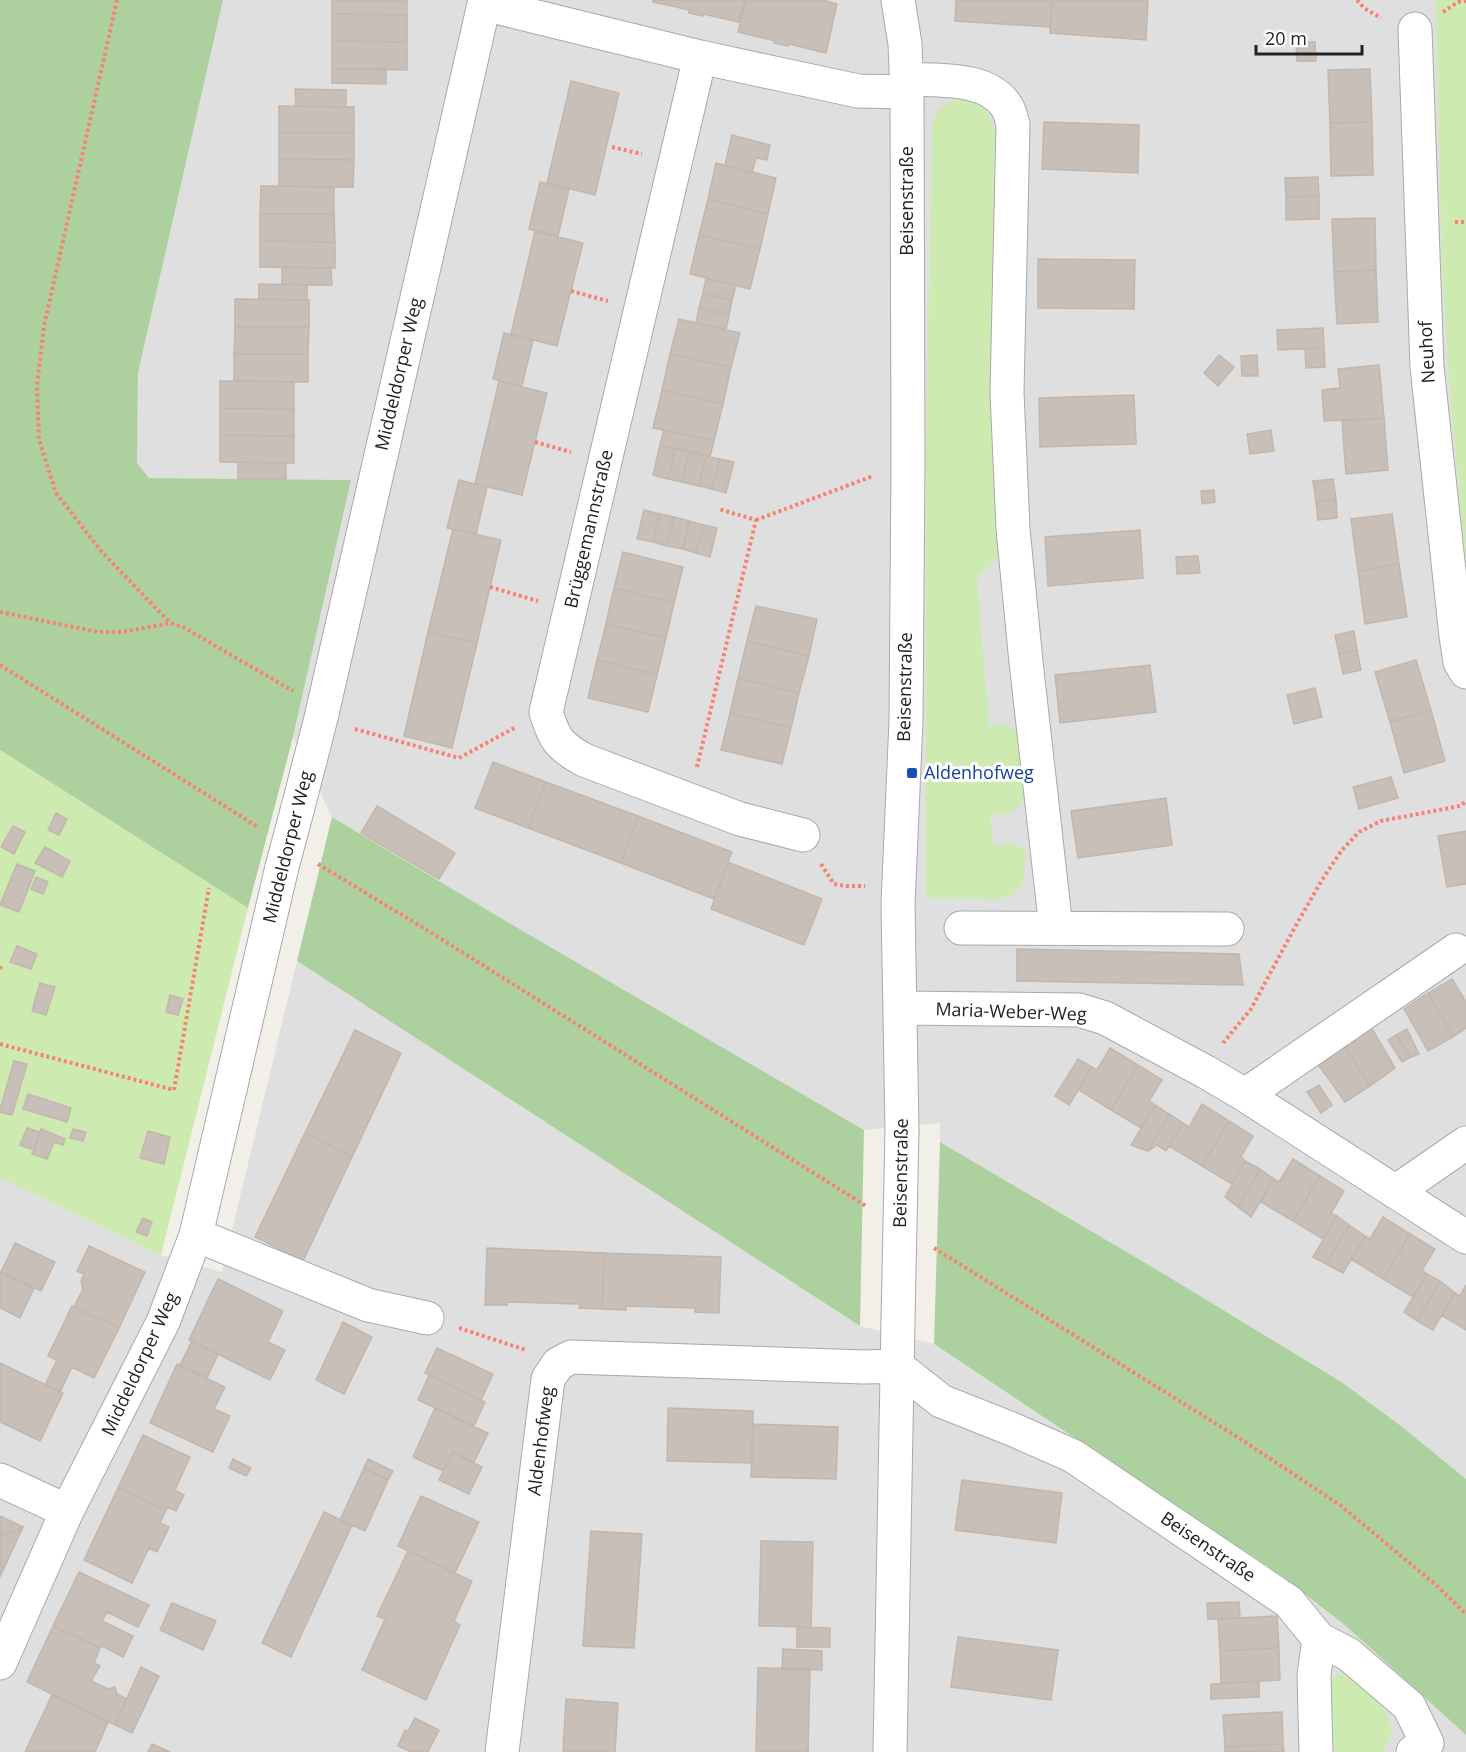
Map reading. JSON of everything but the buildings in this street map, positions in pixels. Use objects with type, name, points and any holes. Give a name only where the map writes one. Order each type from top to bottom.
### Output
[{"type":"street","name":"Beisenstraße","points":[[890,1752],[902,1129],[898,904],[906,720],[908,464],[907,86],[898,0]]},
{"type":"street","points":[[484,2],[700,57],[858,91],[964,82],[996,95],[1007,107],[1013,124],[1007,392],[1013,518],[1026,662],[1056,928]]},
{"type":"street","name":"Middeldorper Weg","points":[[0,1663],[68,1511],[163,1322],[196,1235],[282,867],[322,713],[484,2]]},
{"type":"street","name":"Neuhof","points":[[1415,29],[1426,367],[1456,636],[1460,662],[1466,672]]},
{"type":"street","name":"Brüggemannstraße","points":[[546,712],[700,57]]},
{"type":"street","points":[[546,712],[552,733],[566,750],[584,760],[740,819],[803,835]]},
{"type":"street","points":[[961,928],[1227,929]]},
{"type":"street","points":[[1245,1095],[1456,950]]},
{"type":"street","name":"Maria-Weber-Weg","points":[[900,1008],[1079,1010],[1105,1017],[1245,1095],[1466,1238]]},
{"type":"street","points":[[1395,1192],[1466,1143]]},
{"type":"street","points":[[196,1235],[368,1305],[427,1318]]},
{"type":"street","name":"Aldenhofweg","points":[[502,1752],[548,1379],[558,1364],[571,1357],[864,1367],[897,1366]]},
{"type":"street","name":"Beisenstraße","points":[[897,1366],[941,1401],[1073,1456],[1289,1602],[1319,1639],[1348,1654],[1409,1706],[1427,1743],[1413,1752]]},
{"type":"street","points":[[0,1480],[68,1511]]},
{"type":"street","points":[[1316,1752],[1314,1675],[1319,1639]]},
{"type":"path","points":[[117,0],[44,326],[37,386],[39,440],[56,493],[101,551],[170,623]]},
{"type":"path","points":[[719,509],[756,520],[869,477]]},
{"type":"path","points":[[689,800],[756,520]]},
{"type":"path","points":[[490,587],[569,609]]},
{"type":"path","points":[[0,612],[98,632],[123,632],[170,623],[183,627],[322,713],[459,758],[546,712]]},
{"type":"path","points":[[0,665],[266,831]]},
{"type":"path","points":[[1206,1072],[1225,1040],[1251,1009],[1322,880],[1342,850],[1359,832],[1381,821],[1460,806],[1466,801]]},
{"type":"path","points":[[316,863],[871,1209]]},
{"type":"path","points":[[844,886],[874,886]]},
{"type":"path","points":[[0,1044],[174,1090],[209,888]]},
{"type":"path","points":[[931,1246],[1242,1440],[1340,1505],[1436,1585],[1466,1614]]},
{"type":"path","points":[[427,1318],[518,1346],[558,1364]]},
{"type":"shaded area","points":[[223,0],[1466,0],[1466,1479],[1343,1383],[940,1142],[940,1123],[864,1130],[332,817],[293,737],[351,480],[149,478],[137,463],[138,373]]},
{"type":"shaded area","points":[[297,961],[860,1326],[934,1344],[1279,1574],[1346,1626],[1464,1733],[1466,1752],[0,1752],[0,1178],[161,1255],[222,1272]]},
{"type":"green space","points":[[0,0],[223,0],[138,373],[137,463],[149,478],[351,480],[293,737],[248,908],[0,750]]},
{"type":"green space","points":[[1436,0],[1466,0],[1466,565],[1449,380],[1442,268]]},
{"type":"green space","points":[[959,98],[973,101],[983,107],[995,130],[992,337],[1001,556],[977,577],[989,726],[1006,724],[1021,734],[1026,776],[1024,796],[1020,805],[1005,814],[990,815],[994,846],[1013,844],[1024,848],[1026,860],[1023,884],[1012,895],[998,899],[926,898],[926,454],[932,134],[938,111]]},
{"type":"green space","points":[[0,750],[248,908],[161,1255],[0,1178]]},
{"type":"green space","points":[[332,817],[864,1130],[860,1326],[297,961]]},
{"type":"green space","points":[[940,1142],[1343,1383],[1466,1479],[1466,1735],[1346,1626],[1279,1574],[934,1344]]},
{"type":"green space","points":[[1338,1674],[1353,1677],[1386,1711],[1392,1729],[1390,1740],[1382,1752],[1338,1752],[1333,1744],[1329,1683]]},
{"type":"place","name":"Aldenhofweg","points":[[912,773]]}]
